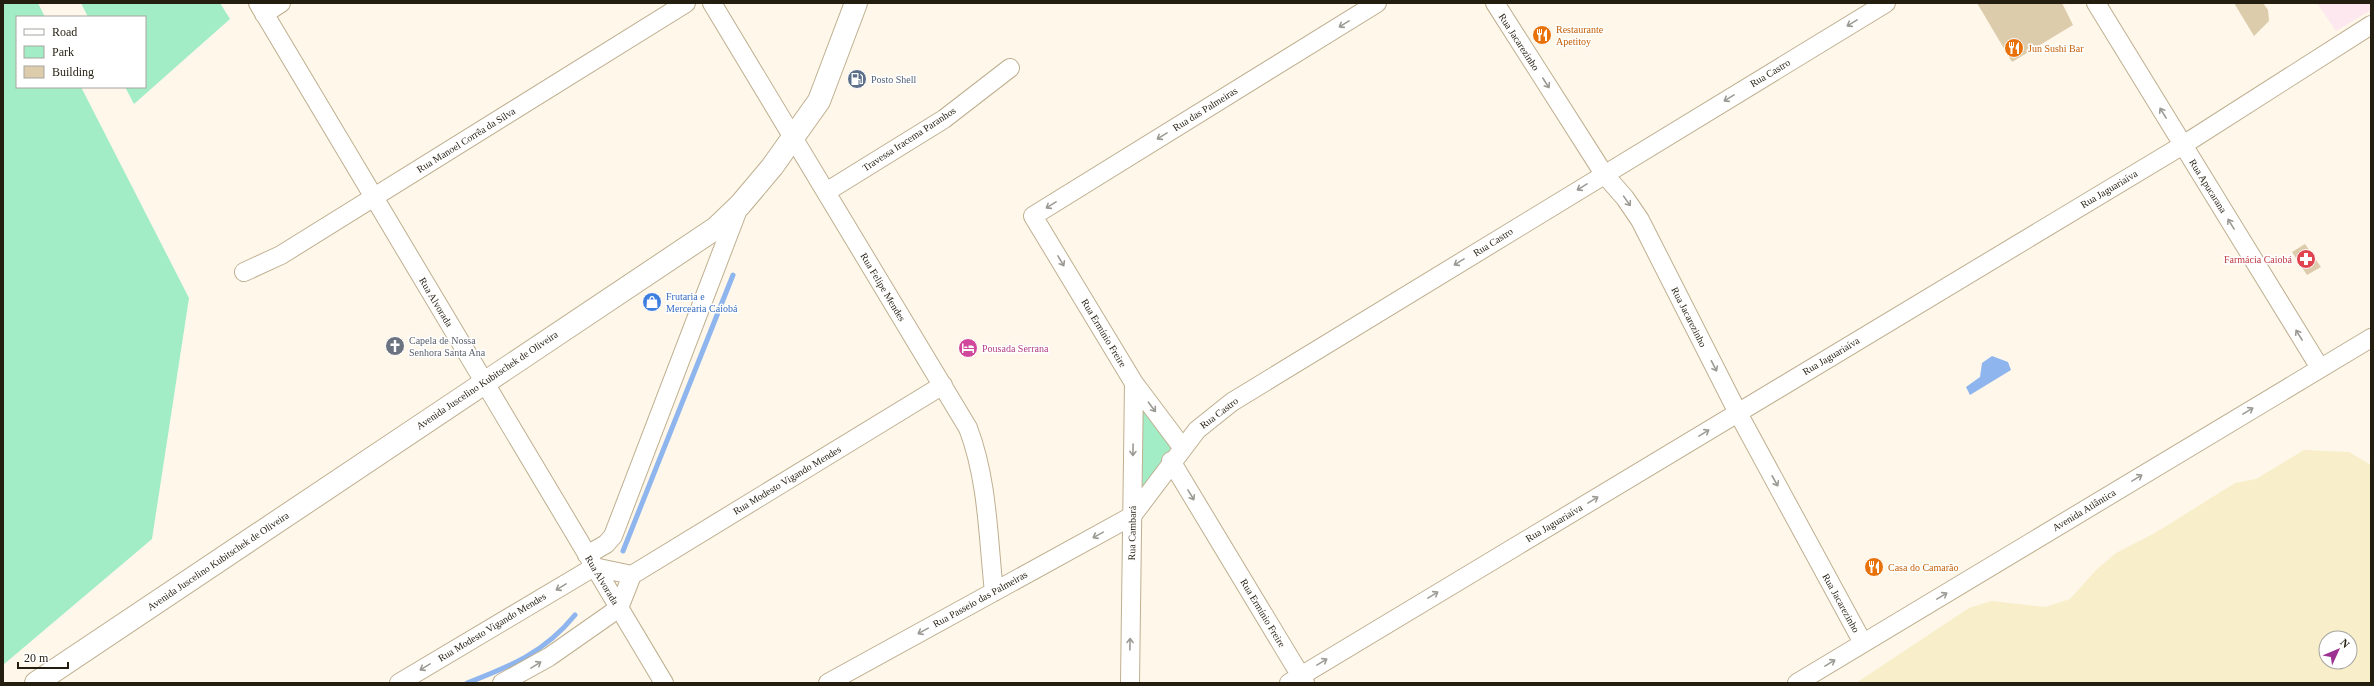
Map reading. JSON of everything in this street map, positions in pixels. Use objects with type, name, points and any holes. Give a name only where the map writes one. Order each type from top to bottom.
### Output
[{"type":"main road","name":"Avenida Juscelino Kubitschek de Oliveira","points":[[36,683],[716,228],[740,205],[772,167],[819,101],[856,3]]},
{"type":"street","points":[[261,8],[281,3]]},
{"type":"street","name":"Rua Manoel Corrêa da Silva","points":[[244,272],[281,255],[686,3]]},
{"type":"street","name":"Rua Felipe Mendes","points":[[712,3],[968,428],[977,452],[994,592]]},
{"type":"street","name":"Rua das Palmeiras","points":[[1033,216],[1377,3]]},
{"type":"street","name":"Rua Jacarezinho","points":[[1495,3],[1604,174],[1625,198],[1640,220],[1738,413],[1863,643]]},
{"type":"street","name":"Rua Castro","points":[[1132,516],[1182,447],[1212,416],[1232,402],[1886,3]]},
{"type":"street","name":"Rua Apucarana","points":[[2096,3],[2320,368]]},
{"type":"street","name":"Rua Alvorada","points":[[261,8],[664,683]]},
{"type":"street","name":"Rua Jaguariaíva","points":[[1298,680],[2183,145],[2371,25]]},
{"type":"street","name":"Travessa Iracema Paranhos","points":[[826,192],[944,119],[1010,68]]},
{"type":"street","name":"Rua Modesto Vigando Mendes","points":[[399,683],[591,561],[613,536],[740,205]]},
{"type":"street","name":"Rua Ermínio Freire","points":[[1033,216],[1134,382],[1182,447]]},
{"type":"street","name":"Avenida Atlântica","points":[[1797,683],[2371,338]]},
{"type":"street","name":"Rua Cambará","points":[[1130,683],[1134,382]]},
{"type":"street","name":"Rua Modesto Vigando Mendes","points":[[632,575],[942,385]]},
{"type":"street","name":"Rua Ermínio Freire","points":[[1171,461],[1298,680]]},
{"type":"street","name":"Rua Passeio das Palmeiras","points":[[828,683],[1132,516]]},
{"type":"street","points":[[502,683],[549,657],[619,608],[632,575],[591,561]]},
{"type":"shaded area","points":[[2317,3],[2371,3],[2371,10],[2336,31]]},
{"type":"green space","points":[[3,3],[38,3],[44,16],[16,16],[16,88],[82,88],[189,298],[152,539],[3,665]]},
{"type":"green space","points":[[81,3],[220,3],[230,19],[134,104],[126,88],[146,88],[146,16],[88,16]]},
{"type":"green space","points":[[1143,407],[1172,447],[1139,492]]},
{"type":"sand","points":[[2304,450],[2349,452],[2371,465],[2371,683],[1856,683],[1969,608],[1991,601],[2046,607],[2070,599],[2097,569],[2116,553],[2155,533],[2235,483],[2256,479]]},
{"type":"water","points":[[1992,356],[2008,362],[2011,370],[1970,395],[1966,387],[1980,377],[1982,363]]},
{"type":"building","points":[[1977,3],[2062,3],[2073,25],[2012,62]]},
{"type":"building","points":[[2234,3],[2263,3],[2268,10],[2269,21],[2254,36]]},
{"type":"building","name":"Farmácia Caiobá","points":[[2305,244],[2321,267],[2307,275],[2292,252]]},
{"type":"waterway","points":[[623,551],[733,275]]},
{"type":"waterway","points":[[467,683],[498,671],[539,649],[563,628],[575,615]]},
{"type":"place","name":"Restaurante Apetitoy","points":[[1542,35]]},
{"type":"place","name":"Jun Sushi Bar","points":[[2014,48]]},
{"type":"place","name":"Posto Shell","points":[[857,79]]},
{"type":"place","name":"Farmácia Caiobá","points":[[2306,259]]},
{"type":"place","name":"Frutaria e Mercearia Caiobá","points":[[652,302]]},
{"type":"place","name":"Capela de Nossa Senhora Santa Ana","points":[[395,346]]},
{"type":"place","name":"Pousada Serrana","points":[[968,348]]},
{"type":"place","name":"Casa do Camarão","points":[[1874,567]]}]
